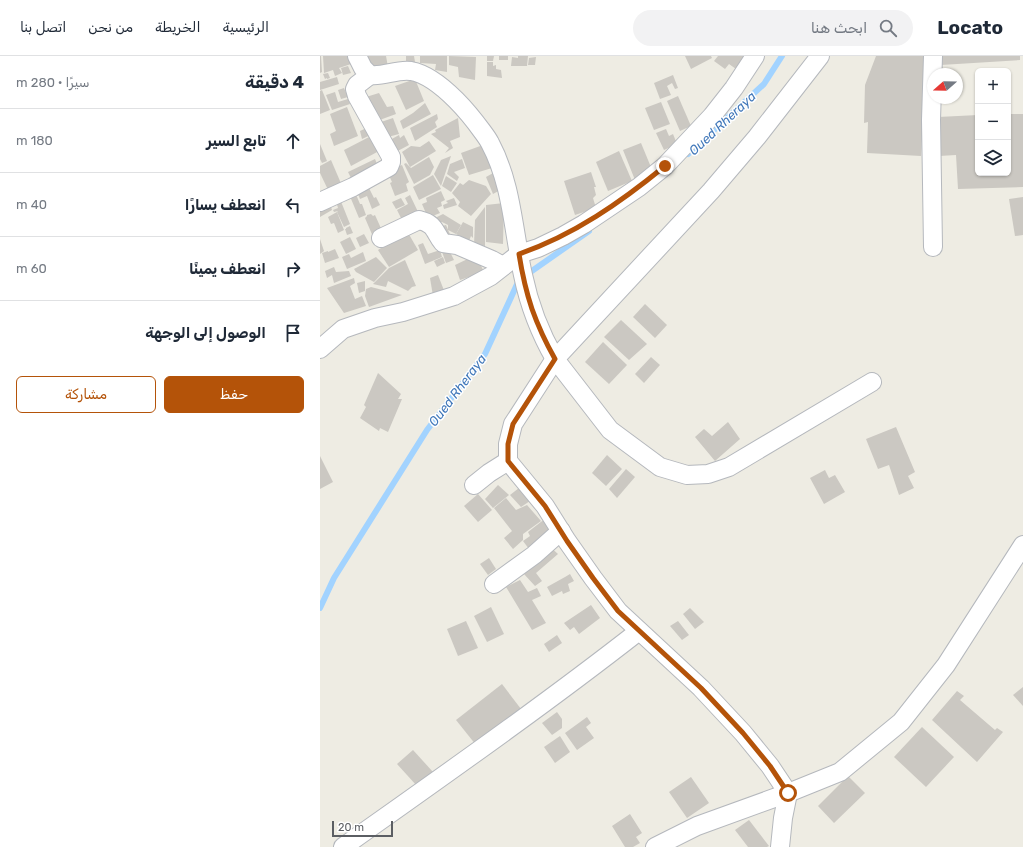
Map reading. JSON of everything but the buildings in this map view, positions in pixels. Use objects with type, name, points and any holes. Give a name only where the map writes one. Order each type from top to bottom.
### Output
[{"type":"street","points":[[357,56],[363,68],[370,75]]},
{"type":"street","points":[[320,349],[343,329],[375,318],[403,312],[454,296],[491,276],[519,254],[538,248],[584,224],[639,187],[665,166],[712,116],[734,88],[755,56]]},
{"type":"street","points":[[780,847],[783,818],[788,793],[770,766],[707,693],[618,611],[593,578],[545,506],[508,461],[508,444],[513,424],[555,359],[712,191],[757,137],[820,56]]},
{"type":"street","points":[[933,56],[931,120],[933,246]]},
{"type":"street","points":[[320,202],[353,187],[389,166],[391,162],[391,157],[357,96],[355,89],[357,85],[370,75],[378,75],[399,70],[412,71],[422,74],[446,90],[468,113],[490,142],[498,160],[506,186],[522,274],[532,309],[548,348],[610,430],[660,467],[687,475],[708,474],[729,467],[872,382]]},
{"type":"street","points":[[381,238],[419,220],[433,226],[444,243],[462,247],[503,266]]},
{"type":"street","points":[[474,485],[508,461]]},
{"type":"street","points":[[494,584],[534,555],[561,531]]},
{"type":"street","points":[[655,847],[697,826],[788,793],[840,772],[901,722],[946,666],[1023,545]]},
{"type":"street","points":[[343,847],[592,668],[639,631]]},
{"type":"waterway","name":"Oued Rheraya","points":[[688,154],[764,84],[782,56]]},
{"type":"waterway","name":"Oued Rheraya","points":[[320,608],[334,578],[427,430],[485,354],[519,280],[589,231]]},
{"type":"route","points":[[665,166],[639,187],[584,224],[538,248],[519,254],[522,274],[532,309],[548,348],[555,359],[513,424],[508,444],[508,461],[545,506],[567,541],[618,611],[701,688],[743,733],[770,766],[788,793]]}]
